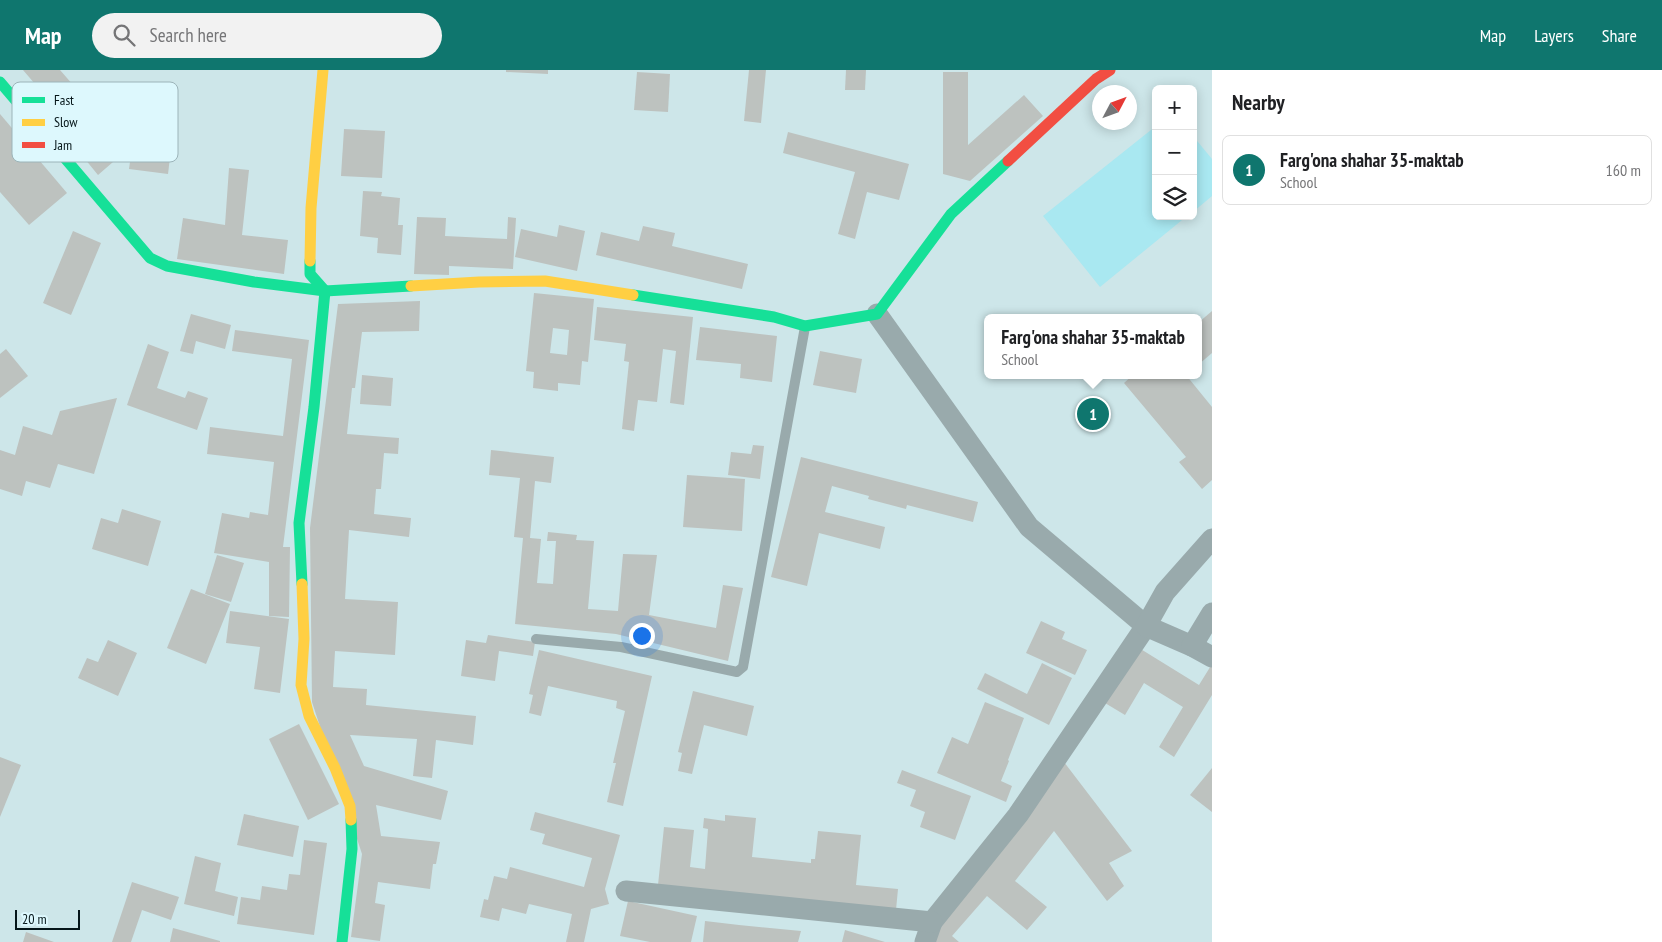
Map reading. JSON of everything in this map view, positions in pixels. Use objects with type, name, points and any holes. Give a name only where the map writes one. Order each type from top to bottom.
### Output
[{"type":"street","points":[[323,70],[311,208],[310,274],[325,291],[314,406],[299,523],[304,639],[301,685],[309,716],[335,768],[350,806],[352,849],[342,942]]},
{"type":"street","points":[[67,162],[150,258],[167,266],[254,282],[325,291],[479,282],[545,281],[774,317],[805,326],[877,314],[951,214],[1096,79],[1110,70]]},
{"type":"street","points":[[0,82],[12,96]]},
{"type":"street","points":[[877,314],[1029,527],[1146,626],[1212,657]]},
{"type":"street","points":[[925,942],[932,922],[1018,815],[1146,626],[1165,592],[1212,539]]},
{"type":"street","points":[[1192,646],[1212,613]]},
{"type":"street","points":[[626,890],[932,922]]},
{"type":"lane","points":[[536,640],[621,648],[737,672],[743,667],[805,326]]},
{"type":"shaded area","points":[[1152,129],[1152,220],[1182,220],[1100,287],[1043,216]]},
{"type":"shaded area","points":[[1197,141],[1212,159],[1212,196],[1197,209]]},
{"type":"building","points":[[23,70],[60,70],[70,82],[33,82]]},
{"type":"building","points":[[506,70],[548,70],[548,74],[506,72]]},
{"type":"building","points":[[749,70],[766,70],[761,123],[744,121]]},
{"type":"building","points":[[846,70],[866,70],[865,90],[845,90]]},
{"type":"building","points":[[637,72],[670,74],[668,112],[634,110]]},
{"type":"building","points":[[943,72],[968,72],[968,145],[1024,95],[1043,116],[970,181],[943,174]]},
{"type":"building","points":[[0,114],[12,128],[12,162],[41,162],[67,193],[29,225],[0,192]]},
{"type":"building","points":[[344,129],[385,131],[382,178],[341,176]]},
{"type":"building","points":[[788,132],[909,164],[899,200],[867,192],[855,239],[838,234],[855,172],[783,153]]},
{"type":"building","points":[[87,162],[113,162],[98,175]]},
{"type":"building","points":[[130,162],[169,162],[168,174],[129,169]]},
{"type":"building","points":[[229,168],[249,170],[242,235],[288,240],[284,274],[177,259],[183,218],[225,225]]},
{"type":"building","points":[[363,191],[382,192],[381,196],[400,198],[398,225],[403,225],[401,255],[377,253],[378,238],[360,236]]},
{"type":"building","points":[[417,217],[446,218],[445,236],[507,239],[508,217],[516,218],[513,269],[449,266],[449,275],[414,274]]},
{"type":"building","points":[[559,225],[585,231],[577,271],[515,257],[521,229],[557,237]]},
{"type":"building","points":[[643,226],[675,233],[672,246],[748,264],[742,289],[596,255],[601,232],[639,241]]},
{"type":"building","points":[[73,231],[101,243],[71,315],[43,303]]},
{"type":"building","points":[[534,293],[594,299],[588,362],[582,361],[580,385],[558,383],[558,391],[533,388],[534,372],[526,371]],"holes":[[[553,328],[569,330],[567,355],[550,353]]]},
{"type":"building","points":[[420,301],[419,331],[362,332],[355,388],[352,388],[347,434],[399,438],[398,454],[384,453],[381,489],[376,489],[374,514],[411,518],[409,537],[349,530],[345,599],[398,602],[395,655],[335,651],[333,687],[367,689],[366,705],[476,716],[473,745],[436,740],[432,778],[413,776],[417,739],[350,735],[364,766],[448,791],[441,820],[376,805],[381,836],[440,842],[436,864],[433,864],[430,889],[378,882],[375,903],[385,905],[380,941],[351,937],[362,854],[312,702],[310,528],[338,304]]},
{"type":"building","points":[[597,307],[693,317],[684,405],[670,403],[676,351],[663,349],[657,402],[638,400],[634,431],[622,429],[629,362],[624,361],[626,344],[594,340]]},
{"type":"building","points":[[1212,311],[1212,353],[1202,362],[1202,320]]},
{"type":"building","points":[[191,314],[231,325],[225,349],[196,341],[193,354],[180,351]]},
{"type":"building","points":[[700,327],[777,336],[772,382],[740,378],[741,364],[696,360]]},
{"type":"building","points":[[235,330],[309,340],[283,547],[290,547],[289,617],[269,616],[269,562],[214,553],[222,513],[249,518],[250,512],[268,515],[274,462],[207,454],[210,427],[283,436],[292,359],[232,351]]},
{"type":"building","points":[[148,344],[169,352],[157,388],[185,398],[188,391],[208,398],[197,430],[127,405]]},
{"type":"building","points":[[6,349],[28,376],[0,398],[0,354]]},
{"type":"building","points":[[820,351],[862,359],[856,393],[813,385]]},
{"type":"building","points":[[362,375],[393,378],[391,406],[360,404]]},
{"type":"building","points":[[1128,379],[1189,379],[1212,407],[1212,480],[1202,489],[1179,462],[1186,457],[1124,383]]},
{"type":"building","points":[[117,398],[94,474],[58,464],[50,488],[26,481],[22,496],[0,489],[0,450],[15,455],[23,426],[52,435],[60,411]]},
{"type":"building","points":[[753,445],[764,446],[760,479],[728,475],[731,452],[751,454]]},
{"type":"building","points":[[491,450],[554,457],[551,483],[535,481],[530,538],[541,539],[537,583],[553,584],[556,541],[547,541],[548,532],[577,535],[576,540],[594,541],[588,609],[618,611],[623,554],[657,555],[649,615],[716,628],[723,585],[743,588],[728,661],[616,634],[515,624],[523,538],[514,537],[520,478],[489,475]]},
{"type":"building","points":[[801,457],[978,502],[973,522],[907,505],[906,509],[868,499],[869,496],[832,486],[825,512],[885,527],[880,549],[819,533],[807,586],[771,577]]},
{"type":"building","points":[[687,475],[745,479],[742,531],[683,527]]},
{"type":"building","points":[[122,509],[161,521],[148,566],[92,549],[101,518],[118,523]]},
{"type":"building","points":[[217,555],[244,563],[231,602],[205,594]]},
{"type":"building","points":[[191,589],[230,604],[206,664],[167,648]]},
{"type":"building","points":[[230,611],[289,619],[280,693],[254,689],[260,647],[226,643]]},
{"type":"building","points":[[1041,621],[1065,632],[1062,639],[1087,650],[1075,675],[1026,653]]},
{"type":"building","points":[[488,635],[535,642],[533,656],[499,651],[495,681],[461,676],[466,640],[486,643]]},
{"type":"building","points":[[108,640],[137,653],[118,696],[78,678],[87,658],[98,662]]},
{"type":"building","points":[[1139,648],[1199,685],[1212,664],[1212,695],[1174,757],[1159,747],[1183,707],[1144,683],[1125,715],[1105,703]]},
{"type":"building","points":[[539,650],[652,676],[623,806],[607,802],[616,763],[613,763],[625,711],[616,708],[617,701],[548,686],[541,716],[529,713],[533,695],[529,694]]},
{"type":"building","points":[[1042,663],[1072,678],[1049,725],[977,689],[985,673],[1027,694]]},
{"type":"building","points":[[693,691],[754,706],[747,736],[704,725],[692,774],[678,771],[682,753],[678,752]]},
{"type":"building","points":[[985,702],[1024,718],[1001,781],[1012,786],[1006,802],[937,773],[952,737],[968,744]]},
{"type":"building","points":[[299,724],[339,804],[308,820],[269,739]]},
{"type":"building","points":[[0,757],[21,765],[0,817]]},
{"type":"building","points":[[1064,762],[1132,851],[1109,863],[1124,886],[1107,901],[1054,831],[1015,881],[1047,907],[1027,930],[987,896],[952,936],[959,942],[933,942],[936,927]]},
{"type":"building","points":[[1212,768],[1212,812],[1190,795]]},
{"type":"building","points":[[902,770],[971,796],[955,840],[920,827],[925,812],[910,806],[916,790],[897,783]]},
{"type":"building","points":[[535,812],[620,835],[605,889],[609,904],[591,909],[584,942],[566,942],[572,914],[529,904],[526,914],[502,908],[499,921],[480,917],[484,899],[488,900],[494,876],[507,879],[510,867],[584,887],[592,858],[542,844],[545,834],[530,830]]},
{"type":"building","points":[[244,814],[299,826],[293,857],[237,845]]},
{"type":"building","points":[[725,815],[756,818],[752,857],[811,863],[811,859],[815,859],[818,831],[861,835],[856,885],[898,889],[896,910],[658,885],[664,827],[694,830],[690,867],[705,869],[708,829],[703,828],[704,818],[725,821]]},
{"type":"building","points":[[304,840],[327,843],[314,935],[237,924],[241,897],[260,900],[262,886],[287,890],[289,874],[300,875]]},
{"type":"building","points":[[195,856],[221,863],[215,891],[238,897],[234,916],[184,904]]},
{"type":"building","points":[[132,882],[179,897],[171,920],[142,910],[131,942],[112,942]]},
{"type":"building","points":[[628,901],[697,916],[691,942],[650,942],[620,936]]},
{"type":"building","points":[[705,921],[801,931],[798,942],[703,942]]},
{"type":"building","points":[[173,928],[220,941],[220,942],[170,942]]},
{"type":"building","points":[[845,930],[885,942],[842,942]]},
{"type":"building","points":[[26,932],[54,942],[23,942]]},
{"type":"traffic: fast","points":[[0,82],[12,96]]},
{"type":"traffic: fast","points":[[633,295],[774,317],[805,326],[877,314],[951,214],[1008,161]]},
{"type":"traffic: fast","points":[[68,162],[150,258],[167,266],[254,282],[325,291],[411,286]]},
{"type":"traffic: fast","points":[[302,584],[299,523],[314,407],[325,291],[310,274],[310,261]]},
{"type":"traffic: fast","points":[[342,942],[352,849],[351,820]]},
{"type":"traffic: slow","points":[[310,261],[311,208],[323,70]]},
{"type":"traffic: slow","points":[[411,286],[545,281],[633,295]]},
{"type":"traffic: slow","points":[[302,584],[304,639],[301,685],[309,716],[335,768],[350,806],[351,820]]},
{"type":"traffic: jam","points":[[1008,161],[1096,79],[1110,70]]},
{"type":"place","name":"Farg'ona shahar 35-maktab","points":[[1093,414]]}]
